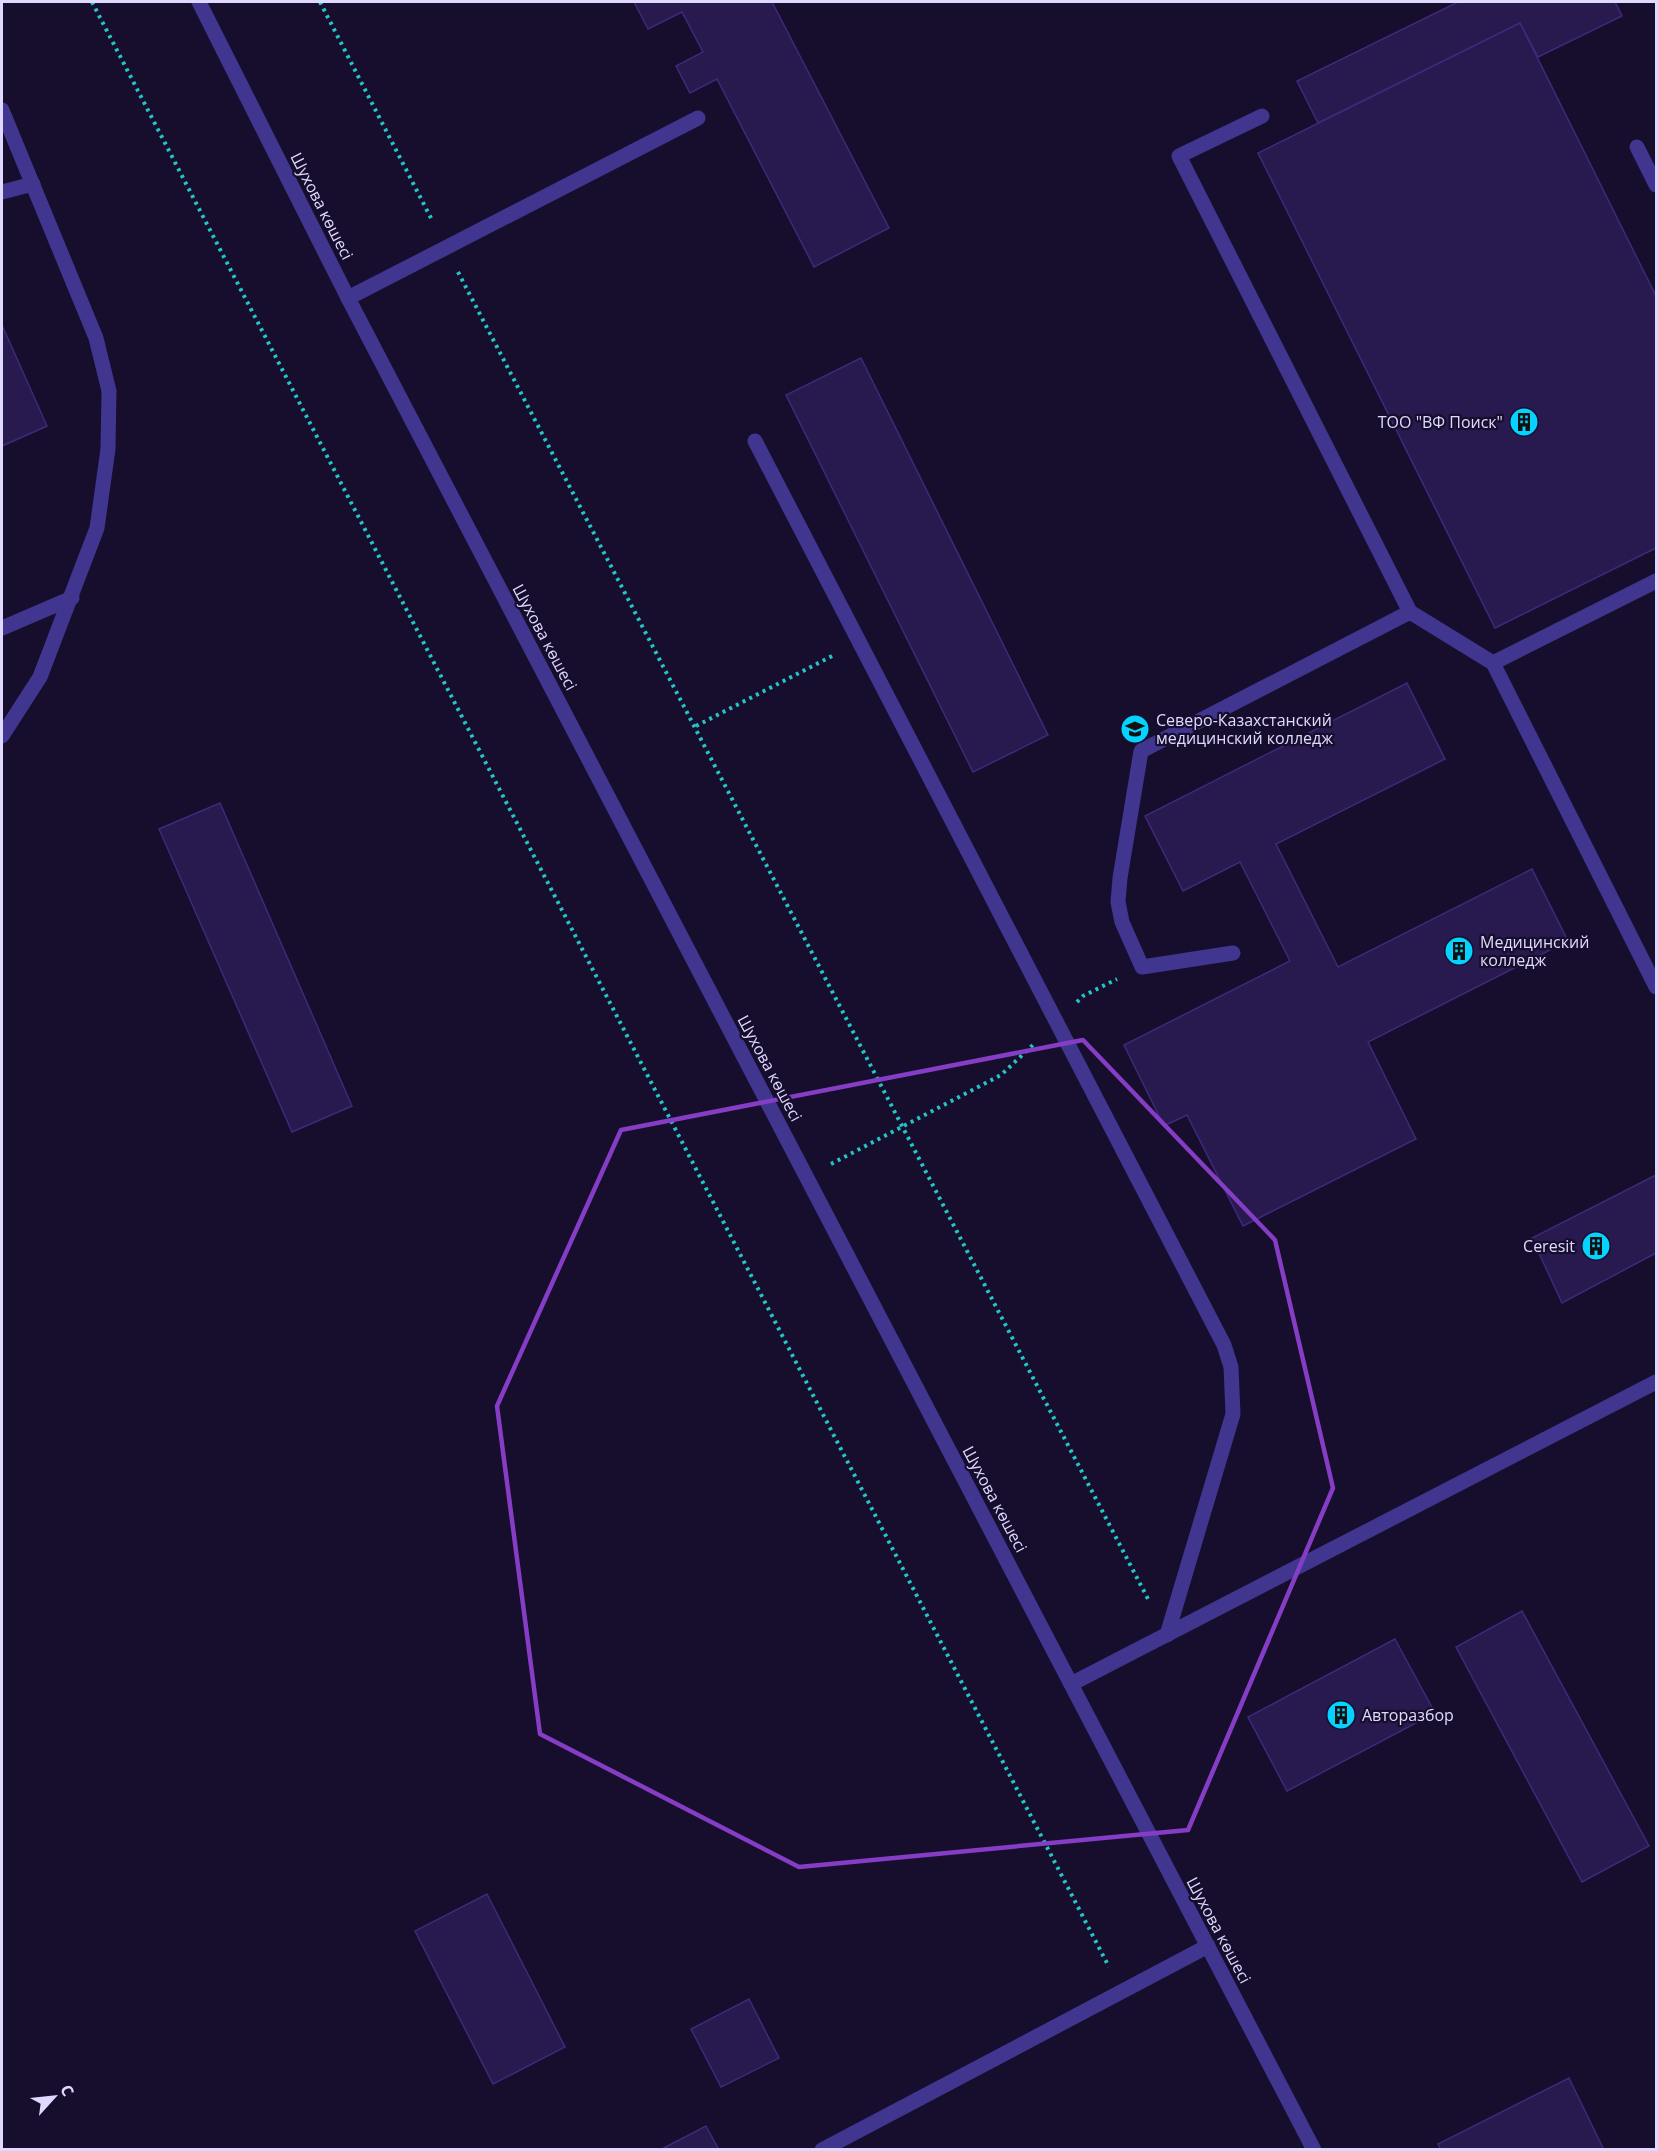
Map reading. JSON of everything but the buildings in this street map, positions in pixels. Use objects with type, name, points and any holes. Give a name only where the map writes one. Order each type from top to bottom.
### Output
[{"type":"street","name":"Шухова көшесі","points":[[199,2],[348,298],[1314,2150]]},
{"type":"street","points":[[2,110],[96,338],[109,392],[108,449],[97,528],[72,598],[39,677],[2,736]]},
{"type":"street","points":[[1262,116],[1179,156],[1410,612],[1493,663],[1656,987]]},
{"type":"street","points":[[348,298],[698,118]]},
{"type":"street","points":[[1637,147],[1656,185]]},
{"type":"street","points":[[2,192],[33,184]]},
{"type":"street","points":[[755,441],[1224,1345],[1231,1367],[1233,1414],[1167,1635]]},
{"type":"street","points":[[1493,663],[1656,581]]},
{"type":"street","points":[[2,628],[72,598]]},
{"type":"street","points":[[1233,953],[1142,967],[1122,922],[1118,902],[1141,751],[1410,612]]},
{"type":"street","points":[[1071,1684],[1656,1382]]},
{"type":"street","points":[[822,2150],[1123,1993],[1208,1946]]},
{"type":"path","points":[[92,2],[1123,1993]]},
{"type":"path","points":[[320,2],[1167,1635]]},
{"type":"path","points":[[696,726],[859,642]]},
{"type":"path","points":[[806,1177],[1001,1075],[1083,996],[1142,967]]},
{"type":"highlighted area","points":[[1083,1040],[1275,1240],[1333,1488],[1188,1830],[799,1867],[540,1734],[497,1406],[621,1130]]},
{"type":"place","name":"ТОО \"ВФ Поиск\"","points":[[1524,422]]},
{"type":"place","name":"Северо-Казахстанский медицинский колледж","points":[[1135,729]]},
{"type":"place","name":"Медицинский колледж","points":[[1459,951]]},
{"type":"place","name":"Ceresit","points":[[1596,1246]]},
{"type":"place","name":"Авторазбор","points":[[1341,1715]]}]
